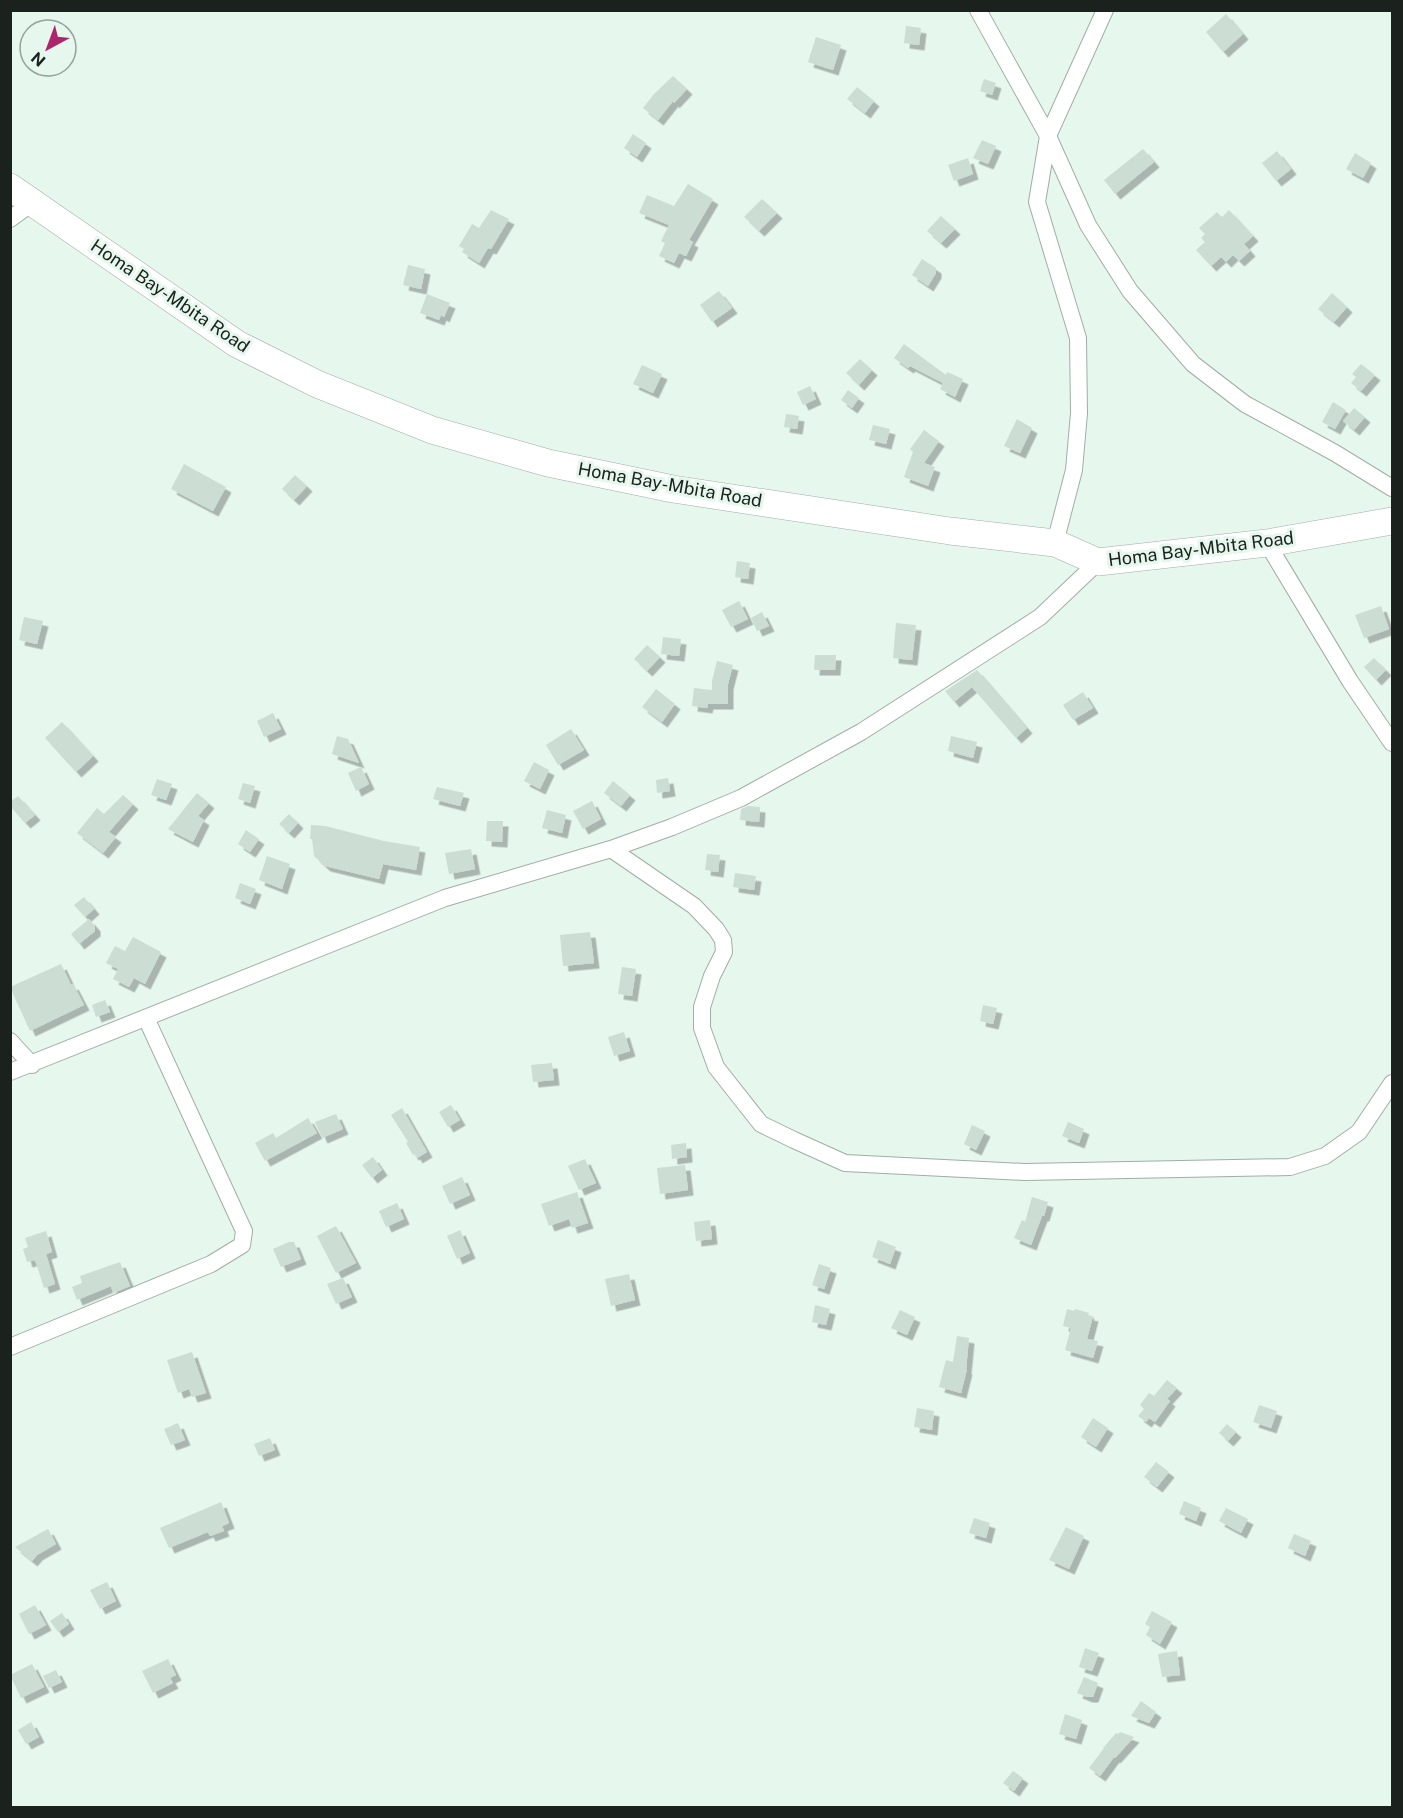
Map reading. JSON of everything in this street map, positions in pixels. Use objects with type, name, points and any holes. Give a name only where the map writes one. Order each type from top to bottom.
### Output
[{"type":"highway","name":"Homa Bay-Mbita Road","points":[[10,187],[237,344],[317,384],[432,430],[548,464],[673,489],[950,531],[1054,543],[1098,562],[1267,543],[1392,522]]},
{"type":"street","points":[[978,10],[1048,136],[1088,225],[1130,291],[1193,364],[1245,404],[1335,453],[1392,488]]},
{"type":"street","points":[[1054,543],[1074,470],[1079,413],[1078,338],[1037,202],[1048,136],[1104,10]]},
{"type":"street","points":[[10,219],[32,203]]},
{"type":"street","points":[[1267,543],[1350,681],[1392,743]]},
{"type":"street","points":[[10,1072],[445,898],[611,849],[741,798],[861,732],[1040,617],[1098,562]]},
{"type":"street","points":[[611,849],[694,906],[716,929],[723,940],[724,952],[712,976],[702,1007],[702,1028],[716,1067],[761,1124],[845,1163],[1025,1172],[1290,1167],[1325,1156],[1359,1132],[1392,1083]]},
{"type":"street","points":[[10,1347],[211,1264],[242,1245],[244,1231],[146,1018]]},
{"type":"street","points":[[10,1041],[32,1065]]},
{"type":"building","points":[[1226,14],[1243,34],[1223,52],[1206,32]]},
{"type":"building","points":[[906,26],[921,28],[919,45],[904,43]]},
{"type":"building","points":[[816,37],[841,45],[833,70],[808,62]]},
{"type":"building","points":[[673,76],[687,89],[674,103],[673,101],[658,120],[643,108]]},
{"type":"building","points":[[984,79],[996,83],[992,95],[980,91]]},
{"type":"building","points":[[857,87],[874,101],[865,113],[847,99]]},
{"type":"building","points":[[633,134],[646,143],[637,157],[624,148]]},
{"type":"building","points":[[982,140],[996,146],[988,164],[973,158]]},
{"type":"building","points":[[1143,149],[1154,162],[1115,194],[1104,180]]},
{"type":"building","points":[[1277,151],[1291,169],[1276,181],[1262,163]]},
{"type":"building","points":[[1355,153],[1371,163],[1363,178],[1346,169]]},
{"type":"building","points":[[968,158],[973,174],[954,181],[948,165]]},
{"type":"building","points":[[688,184],[713,199],[689,240],[693,242],[686,256],[679,253],[674,263],[659,256],[665,243],[661,241],[669,225],[639,213],[647,195],[674,206]]},
{"type":"building","points":[[762,199],[777,213],[759,231],[744,217]]},
{"type":"building","points":[[491,210],[509,219],[491,249],[488,248],[479,263],[462,252],[464,249],[459,246],[472,224],[479,228]]},
{"type":"building","points":[[1229,210],[1253,236],[1244,244],[1250,251],[1239,261],[1233,255],[1226,262],[1221,257],[1211,266],[1196,250],[1205,242],[1201,238],[1205,234],[1199,228],[1217,212],[1222,217]]},
{"type":"building","points":[[941,216],[955,229],[941,243],[927,231]]},
{"type":"building","points":[[922,259],[936,268],[936,273],[928,286],[912,275]]},
{"type":"building","points":[[408,265],[425,269],[421,289],[403,285]]},
{"type":"building","points":[[719,291],[732,308],[712,322],[700,305]]},
{"type":"building","points":[[1332,293],[1347,307],[1334,322],[1318,309]]},
{"type":"building","points":[[427,294],[450,303],[444,317],[441,315],[439,320],[420,313]]},
{"type":"building","points":[[904,344],[946,375],[947,372],[963,379],[955,397],[940,389],[943,383],[910,366],[908,368],[894,358]]},
{"type":"building","points":[[860,359],[872,370],[859,385],[846,373]]},
{"type":"building","points":[[1361,364],[1375,375],[1361,391],[1351,383],[1356,377],[1352,374]]},
{"type":"building","points":[[642,365],[662,374],[653,393],[633,384]]},
{"type":"building","points":[[810,386],[816,399],[803,405],[797,392]]},
{"type":"building","points":[[848,390],[859,398],[852,408],[841,400]]},
{"type":"building","points":[[1333,402],[1346,410],[1335,429],[1322,422]]},
{"type":"building","points":[[1354,408],[1365,417],[1354,430],[1343,421]]},
{"type":"building","points":[[786,414],[799,416],[797,429],[784,427]]},
{"type":"building","points":[[1017,419],[1032,428],[1020,453],[1004,446]]},
{"type":"building","points":[[873,425],[890,429],[886,444],[869,440]]},
{"type":"building","points":[[924,430],[939,441],[924,463],[935,467],[928,486],[904,477],[913,452],[910,449]]},
{"type":"building","points":[[184,464],[226,487],[213,511],[171,489]]},
{"type":"building","points":[[295,475],[307,486],[294,500],[282,489]]},
{"type":"building","points":[[737,561],[750,563],[748,579],[735,577]]},
{"type":"building","points":[[739,601],[748,619],[731,627],[722,610]]},
{"type":"building","points":[[1381,606],[1389,629],[1364,638],[1355,615]]},
{"type":"building","points":[[762,612],[769,626],[757,631],[751,618]]},
{"type":"building","points":[[24,617],[43,621],[37,644],[19,640]]},
{"type":"building","points":[[896,623],[916,625],[912,660],[893,658]]},
{"type":"building","points":[[663,637],[681,639],[679,656],[661,654]]},
{"type":"building","points":[[647,645],[660,657],[647,671],[634,659]]},
{"type":"building","points":[[815,655],[836,655],[835,670],[814,670]]},
{"type":"building","points":[[1374,658],[1386,670],[1376,680],[1364,667]]},
{"type":"building","points":[[717,661],[733,665],[728,684],[728,704],[708,704],[707,708],[692,706],[694,688],[712,690]]},
{"type":"building","points":[[977,670],[1027,728],[1016,738],[972,687],[954,702],[945,691]]},
{"type":"building","points":[[656,689],[675,704],[662,722],[642,707]]},
{"type":"building","points":[[1083,692],[1093,708],[1073,720],[1063,705]]},
{"type":"building","points":[[273,713],[281,729],[264,737],[257,721]]},
{"type":"building","points":[[62,722],[93,756],[76,772],[45,738]]},
{"type":"building","points":[[571,729],[584,750],[558,765],[546,745]]},
{"type":"building","points":[[337,736],[348,739],[359,763],[332,754]]},
{"type":"building","points":[[951,736],[977,742],[973,758],[948,751]]},
{"type":"building","points":[[534,762],[549,770],[540,789],[524,781]]},
{"type":"building","points":[[361,767],[369,784],[356,791],[348,773]]},
{"type":"building","points":[[668,778],[670,791],[657,793],[656,780]]},
{"type":"building","points":[[157,779],[172,784],[166,800],[151,795]]},
{"type":"building","points":[[613,781],[630,795],[621,806],[604,793]]},
{"type":"building","points":[[243,783],[255,786],[250,803],[238,799]]},
{"type":"building","points":[[437,787],[464,793],[460,806],[433,799]]},
{"type":"building","points":[[197,793],[209,803],[198,816],[204,820],[193,842],[168,829]]},
{"type":"building","points":[[123,795],[133,804],[109,832],[116,837],[103,853],[77,833],[97,808],[104,814]]},
{"type":"building","points":[[18,796],[35,815],[25,823],[10,806],[10,802]]},
{"type":"building","points":[[592,801],[601,819],[583,829],[573,811]]},
{"type":"building","points":[[748,806],[760,807],[759,822],[740,820],[741,809]]},
{"type":"building","points":[[547,810],[566,815],[562,833],[542,828]]},
{"type":"building","points":[[289,814],[298,823],[289,833],[279,824]]},
{"type":"building","points":[[487,821],[503,821],[502,842],[486,841]]},
{"type":"building","points":[[311,825],[420,847],[416,870],[383,864],[379,879],[325,866],[314,856],[312,839],[310,839]]},
{"type":"building","points":[[246,830],[259,839],[250,852],[238,844]]},
{"type":"building","points":[[471,849],[475,869],[449,874],[445,853]]},
{"type":"building","points":[[707,854],[720,855],[718,872],[705,870]]},
{"type":"building","points":[[267,856],[290,864],[282,889],[259,880]]},
{"type":"building","points":[[735,873],[756,876],[754,890],[733,887]]},
{"type":"building","points":[[240,883],[256,889],[250,904],[235,898]]},
{"type":"building","points":[[84,897],[94,909],[85,917],[74,905]]},
{"type":"building","points":[[89,919],[95,926],[95,931],[79,944],[71,934]]},
{"type":"building","points":[[590,932],[594,963],[563,966],[560,935]]},
{"type":"building","points":[[133,937],[161,952],[145,984],[134,978],[129,987],[113,979],[118,969],[106,963],[115,946],[125,951]]},
{"type":"building","points":[[61,964],[84,1005],[30,1031],[10,987]]},
{"type":"building","points":[[622,967],[636,969],[632,996],[618,994]]},
{"type":"building","points":[[105,1000],[110,1012],[96,1017],[92,1005]]},
{"type":"building","points":[[983,1005],[997,1008],[993,1024],[980,1021]]},
{"type":"building","points":[[624,1032],[630,1051],[614,1056],[608,1037]]},
{"type":"building","points":[[552,1063],[554,1080],[533,1082],[531,1065]]},
{"type":"building","points":[[451,1105],[460,1120],[448,1127],[439,1112]]},
{"type":"building","points":[[402,1108],[427,1152],[417,1158],[415,1154],[413,1155],[406,1143],[408,1142],[391,1115]]},
{"type":"building","points":[[336,1114],[343,1129],[322,1138],[315,1122]]},
{"type":"building","points":[[308,1118],[317,1133],[265,1161],[255,1143],[273,1133],[276,1138]]},
{"type":"building","points":[[1068,1122],[1084,1129],[1079,1143],[1062,1136]]},
{"type":"building","points":[[972,1125],[985,1131],[976,1150],[964,1144]]},
{"type":"building","points":[[686,1143],[687,1157],[672,1159],[671,1145]]},
{"type":"building","points":[[373,1157],[382,1170],[372,1178],[362,1165]]},
{"type":"building","points":[[585,1159],[596,1183],[579,1190],[568,1166]]},
{"type":"building","points":[[685,1165],[688,1190],[660,1194],[657,1168]]},
{"type":"building","points":[[462,1177],[470,1195],[450,1204],[442,1186]]},
{"type":"building","points":[[577,1192],[588,1223],[572,1228],[569,1219],[549,1226],[541,1204]]},
{"type":"building","points":[[1032,1197],[1048,1202],[1031,1245],[1014,1238],[1022,1220],[1025,1222]]},
{"type":"building","points":[[397,1203],[404,1219],[386,1227],[379,1211]]},
{"type":"building","points":[[710,1220],[712,1239],[696,1241],[694,1222]]},
{"type":"building","points":[[336,1226],[356,1263],[336,1273],[317,1236]]},
{"type":"building","points":[[460,1230],[470,1253],[457,1259],[447,1236]]},
{"type":"building","points":[[46,1231],[52,1252],[46,1254],[55,1284],[44,1288],[35,1260],[27,1262],[23,1249],[28,1247],[25,1238]]},
{"type":"building","points":[[878,1240],[896,1247],[890,1264],[872,1257]]},
{"type":"building","points":[[294,1242],[301,1259],[281,1267],[273,1249]]},
{"type":"building","points":[[120,1262],[130,1286],[113,1293],[111,1286],[77,1300],[72,1287],[82,1283],[80,1276]]},
{"type":"building","points":[[819,1264],[831,1268],[824,1289],[812,1285]]},
{"type":"building","points":[[629,1274],[635,1300],[611,1306],[605,1279]]},
{"type":"building","points":[[343,1278],[352,1297],[336,1304],[327,1284]]},
{"type":"building","points":[[815,1305],[830,1309],[826,1325],[812,1322]]},
{"type":"building","points":[[1067,1309],[1074,1311],[1075,1309],[1093,1316],[1087,1339],[1098,1341],[1093,1358],[1065,1350],[1071,1328],[1063,1326]]},
{"type":"building","points":[[900,1310],[915,1317],[907,1335],[891,1328]]},
{"type":"building","points":[[957,1336],[969,1338],[967,1369],[961,1393],[939,1387],[946,1360],[953,1362]]},
{"type":"building","points":[[192,1352],[206,1393],[192,1397],[189,1389],[178,1393],[167,1360]]},
{"type":"building","points":[[1167,1380],[1177,1388],[1167,1399],[1170,1401],[1155,1422],[1149,1418],[1146,1422],[1138,1416],[1144,1409],[1140,1405],[1149,1393],[1154,1396]]},
{"type":"building","points":[[1259,1405],[1277,1411],[1271,1428],[1253,1422]]},
{"type":"building","points":[[917,1408],[934,1411],[932,1430],[914,1427]]},
{"type":"building","points":[[1093,1418],[1108,1428],[1096,1447],[1081,1437]]},
{"type":"building","points":[[178,1423],[185,1440],[171,1445],[164,1429]]},
{"type":"building","points":[[1227,1424],[1236,1432],[1228,1441],[1219,1433]]},
{"type":"building","points":[[270,1438],[275,1450],[259,1456],[254,1444]]},
{"type":"building","points":[[1156,1462],[1169,1472],[1157,1487],[1144,1477]]},
{"type":"building","points":[[1184,1501],[1201,1508],[1196,1521],[1179,1514]]},
{"type":"building","points":[[221,1502],[229,1523],[222,1526],[224,1531],[210,1536],[208,1532],[169,1548],[160,1528]]},
{"type":"building","points":[[1226,1508],[1248,1519],[1241,1533],[1219,1521]]},
{"type":"building","points":[[974,1518],[990,1523],[986,1538],[969,1533]]},
{"type":"building","points":[[1066,1527],[1084,1536],[1069,1569],[1049,1560]]},
{"type":"building","points":[[48,1529],[56,1544],[37,1555],[32,1561],[15,1547]]},
{"type":"building","points":[[1294,1534],[1311,1541],[1305,1556],[1288,1548]]},
{"type":"building","points":[[107,1582],[116,1601],[100,1609],[90,1590]]},
{"type":"building","points":[[35,1605],[46,1625],[29,1634],[19,1614]]},
{"type":"building","points":[[1152,1611],[1172,1622],[1160,1644],[1146,1635],[1150,1627],[1145,1624]]},
{"type":"building","points":[[62,1613],[69,1624],[58,1632],[50,1621]]},
{"type":"building","points":[[1085,1648],[1099,1653],[1092,1671],[1079,1667]]},
{"type":"building","points":[[1177,1651],[1180,1675],[1162,1677],[1158,1654]]},
{"type":"building","points":[[168,1659],[176,1675],[170,1678],[173,1683],[153,1693],[142,1671]]},
{"type":"building","points":[[32,1664],[44,1687],[21,1698],[10,1675]]},
{"type":"building","points":[[56,1670],[62,1682],[49,1688],[43,1676]]},
{"type":"building","points":[[1084,1677],[1098,1683],[1093,1697],[1077,1693]]},
{"type":"building","points":[[1141,1701],[1156,1712],[1149,1723],[1131,1716]]},
{"type":"building","points":[[1065,1714],[1082,1720],[1076,1739],[1059,1734]]},
{"type":"building","points":[[31,1722],[39,1737],[26,1744],[18,1730]]},
{"type":"building","points":[[1120,1732],[1134,1737],[1114,1757],[1100,1776],[1089,1768],[1103,1748],[1116,1733]]},
{"type":"building","points":[[1013,1771],[1023,1778],[1014,1791],[1003,1783]]}]
